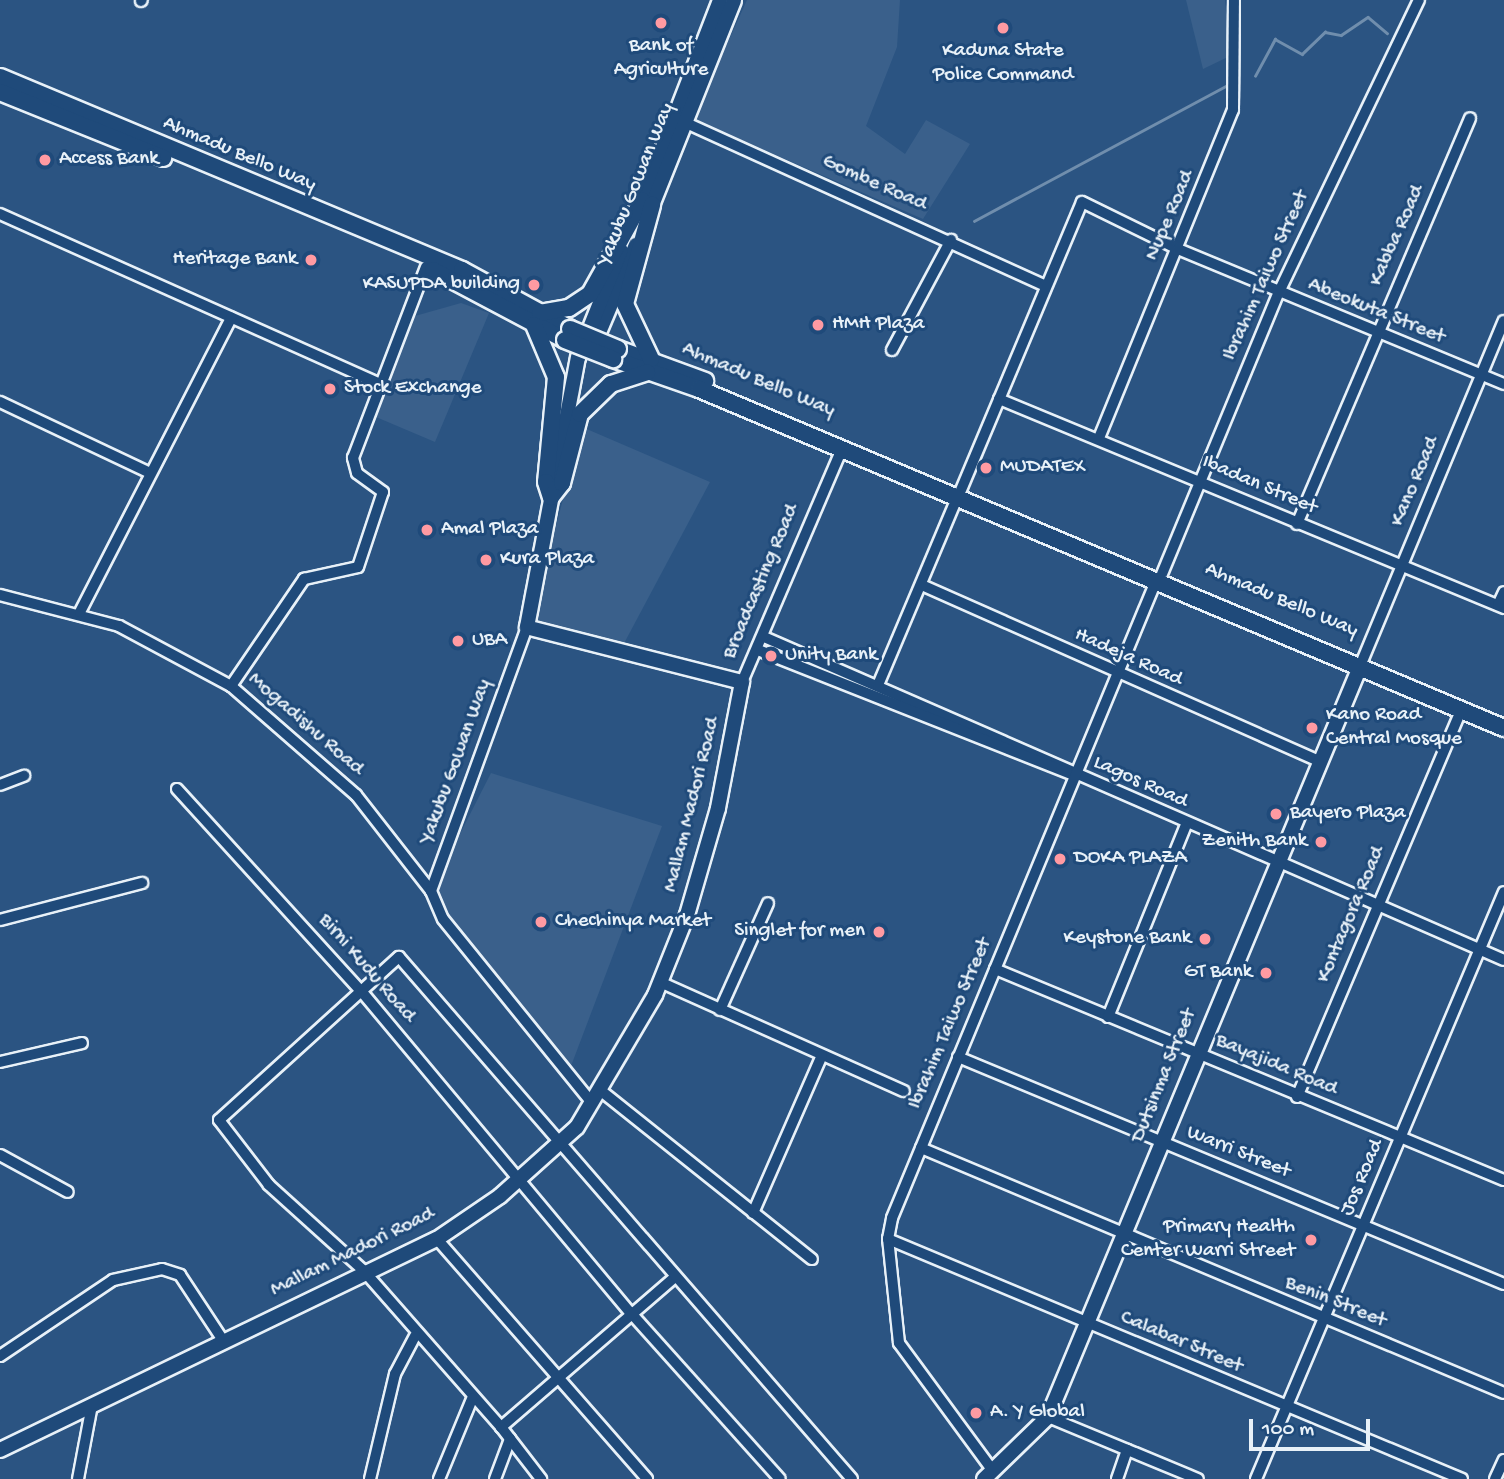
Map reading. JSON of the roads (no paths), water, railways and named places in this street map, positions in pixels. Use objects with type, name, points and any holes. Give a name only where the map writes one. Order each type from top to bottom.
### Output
[{"type":"main road","name":"Ahmadu Bello Way","points":[[0,77],[461,270],[536,318]]},
{"type":"main road","name":"Ahmadu Bello Way","points":[[0,92],[426,267],[568,335],[649,365],[959,494],[1361,664],[1504,728]]},
{"type":"main road","points":[[551,497],[547,482],[556,377],[536,318],[569,308],[590,294],[647,203]]},
{"type":"main road","points":[[551,497],[562,483],[580,414],[611,384],[649,365],[625,304],[647,203]]},
{"type":"main road","name":"Ahmadu Bello Way","points":[[649,365],[842,449],[959,494]]},
{"type":"main road","name":"Ahmadu Bello Way","points":[[1361,664],[1504,718]]},
{"type":"street","name":"Yakubu Gowan Way","points":[[680,120],[720,0]]},
{"type":"street","name":"Yakubu Gowan Way","points":[[431,891],[527,627],[575,385],[680,120],[734,0]]},
{"type":"street","name":"Nupe Road","points":[[1099,438],[1219,152],[1237,89],[1234,0]]},
{"type":"street","name":"Ibrahim Taiwo Street","points":[[989,1475],[899,1343],[888,1239],[921,1148],[1074,775],[1279,292],[1419,0]]},
{"type":"street","name":"Kabba Road","points":[[1297,523],[1470,118]]},
{"type":"street","name":"Gombe Road","points":[[680,120],[951,240],[1045,286]]},
{"type":"street","name":"Abeokuta Street","points":[[1045,286],[1082,202],[1178,249],[1504,384]]},
{"type":"street","points":[[0,215],[380,384]]},
{"type":"street","points":[[892,350],[951,240]]},
{"type":"street","points":[[231,686],[304,579],[358,567],[383,492],[352,465],[380,384],[426,267]]},
{"type":"street","points":[[878,685],[924,586],[1045,286]]},
{"type":"street","points":[[80,612],[148,472],[231,318]]},
{"type":"street","name":"Kano Road","points":[[1361,664],[1504,321]]},
{"type":"street","name":"Ibadan Street","points":[[999,399],[1501,606]]},
{"type":"street","points":[[0,402],[148,472]]},
{"type":"street","name":"Broadcasting Road","points":[[527,627],[742,682],[764,637],[842,449]]},
{"type":"street","name":"Hadeja Road","points":[[924,586],[1118,675],[1318,761]]},
{"type":"street","points":[[1501,606],[1504,592]]},
{"type":"street","name":"Mogadishu Road","points":[[0,594],[80,612],[231,686],[356,795],[431,891]]},
{"type":"street","name":"Lagos Road","points":[[764,637],[1064,764],[1074,775],[1276,865],[1504,960]]},
{"type":"street","points":[[758,650],[1074,775]]},
{"type":"street","name":"Dutsinma Street","points":[[989,1475],[1048,1417],[1196,1053],[1361,664]]},
{"type":"street","name":"Mallam Madori Road","points":[[0,1450],[363,1270],[437,1239],[519,1181],[560,1143],[596,1097],[660,982],[718,808],[742,682]]},
{"type":"street","name":"Kontagora Road","points":[[1297,1097],[1461,710]]},
{"type":"street","points":[[0,785],[24,776]]},
{"type":"street","name":"Birni Kudu Road","points":[[177,789],[362,992],[630,1312],[780,1479]]},
{"type":"street","points":[[1108,1017],[1186,825]]},
{"type":"street","points":[[0,919],[142,883]]},
{"type":"street","points":[[431,891],[443,919],[596,1097],[812,1259]]},
{"type":"street","name":"Jos Road","points":[[1256,1479],[1326,1321],[1504,892]]},
{"type":"street","points":[[720,1010],[768,903]]},
{"type":"street","points":[[541,1479],[501,1427],[415,1336],[363,1270],[279,1194],[219,1120],[286,1052],[362,992],[399,957],[852,1479]]},
{"type":"street","name":"Bayajida Road","points":[[995,970],[1297,1097],[1503,1178]]},
{"type":"street","points":[[660,982],[904,1091]]},
{"type":"street","points":[[0,1062],[82,1043]]},
{"type":"street","points":[[753,1213],[821,1055]]},
{"type":"street","name":"Warri Street","points":[[958,1057],[1504,1284]]},
{"type":"street","name":"Benin Street","points":[[921,1148],[1326,1321],[1504,1393]]},
{"type":"street","points":[[0,1155],[68,1192]]},
{"type":"street","points":[[437,1239],[647,1479]]},
{"type":"street","name":"Calabar Street","points":[[888,1239],[1085,1324],[1462,1479]]},
{"type":"street","points":[[0,1356],[113,1280],[162,1269],[180,1275],[222,1339]]},
{"type":"street","points":[[501,1427],[630,1312],[675,1277]]},
{"type":"street","points":[[370,1479],[395,1374],[415,1336]]},
{"type":"street","points":[[439,1479],[472,1399]]},
{"type":"street","points":[[78,1479],[92,1405]]},
{"type":"street","points":[[1048,1417],[1198,1479]]},
{"type":"street","points":[[495,1479],[510,1439]]},
{"type":"street","points":[[1117,1479],[1127,1450]]},
{"type":"street","points":[[1495,1479],[1504,1460]]},
{"type":"waterway","points":[[1255,76],[1275,39],[1302,54],[1325,32],[1341,35],[1368,17],[1387,33]]},
{"type":"waterway","points":[[974,221],[1231,83]]},
{"type":"place","name":"Bank of Agriculture","points":[[661,23]]},
{"type":"place","name":"Kaduna State Police Command","points":[[1003,28]]},
{"type":"place","name":"Access Bank","points":[[45,160]]},
{"type":"place","name":"Heritage Bank","points":[[311,260]]},
{"type":"place","name":"KASUPDA building","points":[[534,285]]},
{"type":"place","name":"HMH Plaza","points":[[818,325]]},
{"type":"place","name":"Stock Exchange","points":[[330,389]]},
{"type":"place","name":"MUDATEX","points":[[986,468]]},
{"type":"place","name":"Amal Plaza","points":[[427,530]]},
{"type":"place","name":"Kura Plaza","points":[[486,560]]},
{"type":"place","name":"UBA","points":[[458,641]]},
{"type":"place","name":"Unity Bank","points":[[771,656]]},
{"type":"place","name":"Kano Road Central Mosque","points":[[1312,728]]},
{"type":"place","name":"Bayero Plaza","points":[[1276,814]]},
{"type":"place","name":"Zenith Bank","points":[[1321,842]]},
{"type":"place","name":"DOKA PLAZA","points":[[1060,859]]},
{"type":"place","name":"Chechinya Market","points":[[541,922]]},
{"type":"place","name":"Singlet for men","points":[[879,932]]},
{"type":"place","name":"Keystone Bank","points":[[1205,939]]},
{"type":"place","name":"GT Bank","points":[[1266,973]]},
{"type":"place","name":"Primary Health Center Warri Street","points":[[1311,1240]]},
{"type":"place","name":"A. Y Global","points":[[976,1413]]}]
